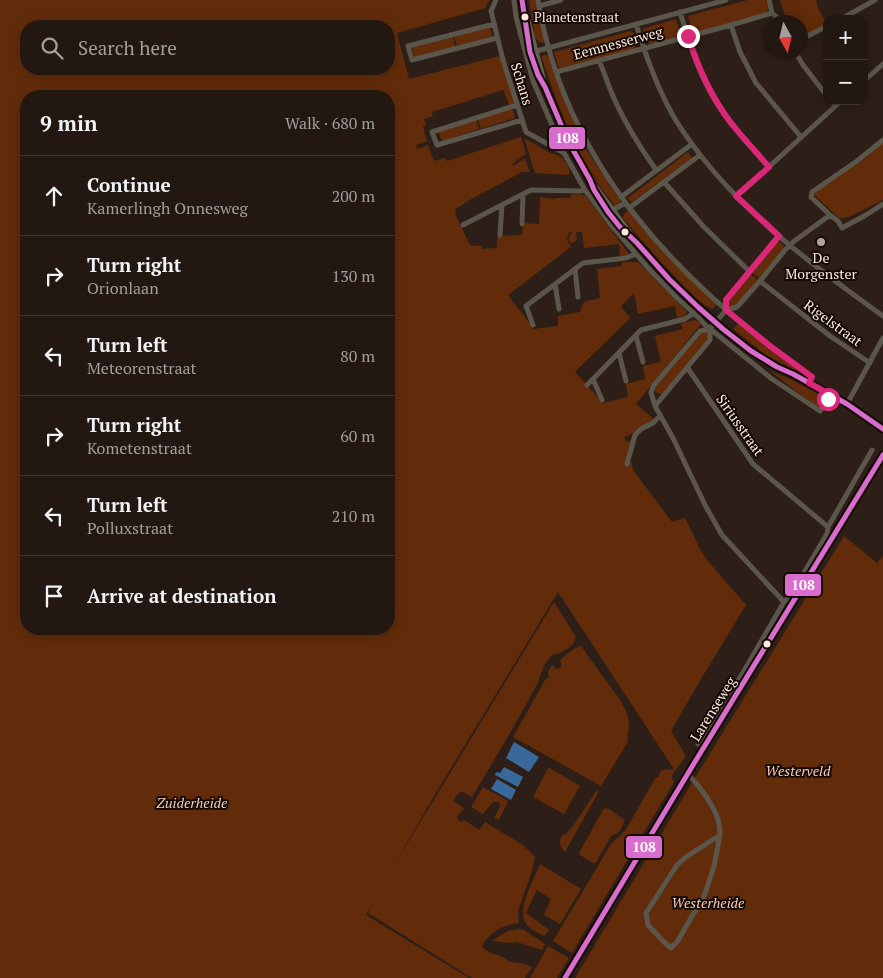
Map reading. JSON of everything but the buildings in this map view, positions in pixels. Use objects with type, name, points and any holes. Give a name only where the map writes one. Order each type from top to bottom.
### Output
[{"type":"main road","points":[[522,0],[530,52],[556,114],[594,190],[620,227],[698,307],[751,351],[847,404],[882,428]]},
{"type":"main road","name":"Larenseweg","points":[[565,978],[883,455]]},
{"type":"street","name":"Schans","points":[[496,0],[491,11],[497,38],[526,132],[564,153]]},
{"type":"street","points":[[514,0],[516,17],[530,52],[533,82],[564,153],[585,190],[608,212],[636,254],[710,329],[772,379],[820,412],[831,395]]},
{"type":"street","points":[[561,0],[539,3],[556,72],[574,118],[594,156],[625,203],[687,274],[726,310],[812,377],[809,383]]},
{"type":"street","name":"Eemnesserweg","points":[[530,52],[726,0]]},
{"type":"street","points":[[768,0],[774,15]]},
{"type":"street","points":[[847,15],[875,0]]},
{"type":"street","points":[[680,12],[696,62],[712,95],[731,123],[769,167]]},
{"type":"street","name":"Eemnesserweg","points":[[556,72],[772,13]]},
{"type":"street","points":[[494,24],[408,46],[412,60],[497,38]]},
{"type":"street","points":[[636,24],[643,48],[674,117],[700,155],[722,182],[779,236],[835,282],[883,316]]},
{"type":"street","points":[[731,25],[740,52],[756,83],[801,137]]},
{"type":"street","points":[[808,36],[823,28]]},
{"type":"street","points":[[599,60],[624,118],[643,152],[656,170]]},
{"type":"street","points":[[799,60],[823,91]]},
{"type":"street","points":[[868,77],[883,64]]},
{"type":"street","points":[[517,105],[432,132],[437,145],[522,120]]},
{"type":"street","points":[[736,196],[835,107]]},
{"type":"street","points":[[883,140],[812,192],[811,197],[838,221],[842,228],[883,204]]},
{"type":"street","points":[[621,197],[692,144]]},
{"type":"street","points":[[629,208],[700,155]]},
{"type":"street","points":[[664,182],[704,228],[749,271]]},
{"type":"street","points":[[463,225],[531,190],[585,190]]},
{"type":"street","points":[[522,224],[523,194]]},
{"type":"street","points":[[608,212],[625,203]]},
{"type":"street","points":[[500,235],[502,206]]},
{"type":"street","points":[[784,602],[722,534],[706,507],[673,438],[655,406],[651,392],[654,385],[700,331],[710,329],[726,310],[737,307],[790,245],[830,215]]},
{"type":"street","points":[[726,310],[726,300],[779,236]]},
{"type":"street","points":[[533,325],[526,306],[583,263],[626,258],[636,254]]},
{"type":"street","points":[[575,269],[578,297]]},
{"type":"street","name":"Rigelstraat","points":[[760,281],[830,336],[870,363]]},
{"type":"street","points":[[555,284],[559,310]]},
{"type":"street","points":[[587,385],[642,330],[685,319],[694,313]]},
{"type":"street","points":[[655,406],[710,340],[710,329]]},
{"type":"street","points":[[636,336],[643,362]]},
{"type":"street","points":[[847,404],[883,338]]},
{"type":"street","points":[[619,353],[626,381]]},
{"type":"street","name":"Siriusstraat","points":[[688,367],[753,464],[828,527]]},
{"type":"street","points":[[593,379],[602,400]]},
{"type":"street","points":[[627,464],[635,435],[660,416]]},
{"type":"street","name":"Larenseweg","points":[[698,744],[827,534],[828,527],[872,450]]},
{"type":"street","points":[[688,774],[714,812],[718,820],[720,835],[714,866],[705,894],[677,942],[671,948],[648,926],[646,913],[677,865],[720,835]]},
{"type":"green space","name":"Zuiderheide","points":[[0,0],[489,0],[485,8],[397,33],[409,79],[500,56],[515,104],[510,106],[503,90],[432,112],[433,116],[424,119],[426,125],[423,126],[427,141],[416,145],[417,149],[428,145],[434,161],[445,158],[447,161],[521,137],[526,154],[512,164],[514,166],[525,158],[530,172],[522,172],[455,209],[456,216],[470,245],[481,246],[482,249],[497,248],[498,236],[522,235],[523,223],[539,224],[540,197],[555,199],[570,198],[572,194],[585,195],[629,254],[627,256],[620,256],[619,244],[584,248],[582,232],[576,232],[577,240],[571,244],[569,237],[573,232],[569,232],[567,240],[571,247],[508,295],[534,329],[558,326],[558,316],[580,312],[584,302],[600,298],[597,269],[622,266],[622,262],[638,262],[687,312],[685,316],[677,318],[675,306],[638,314],[634,293],[621,306],[630,318],[575,372],[603,403],[628,397],[626,384],[645,379],[643,366],[661,362],[655,336],[682,329],[681,323],[696,320],[701,324],[636,404],[653,418],[653,421],[624,438],[627,442],[631,440],[626,462],[629,465],[631,461],[633,470],[672,522],[685,518],[702,553],[746,605],[671,731],[686,756],[672,775],[674,782],[572,953],[553,941],[611,844],[625,831],[656,777],[658,777],[662,770],[674,769],[558,592],[393,867],[554,602],[576,637],[574,643],[558,654],[553,655],[546,662],[538,683],[472,797],[460,792],[453,801],[464,808],[457,817],[460,822],[464,820],[480,829],[485,822],[523,845],[535,857],[518,911],[519,923],[497,930],[482,946],[488,951],[510,961],[532,967],[525,978],[472,978],[368,913],[372,904],[366,915],[469,978],[0,978]]},
{"type":"green space","points":[[529,0],[536,0],[545,43],[539,42],[535,37]]},
{"type":"green space","points":[[748,0],[766,0],[768,10],[766,13],[692,32],[688,16]]},
{"type":"green space","points":[[780,0],[816,0],[823,17],[823,26],[808,34],[808,15],[785,15]]},
{"type":"green space","points":[[676,19],[680,36],[650,45],[643,34],[643,29]]},
{"type":"green space","points":[[490,27],[492,37],[457,46],[454,36]]},
{"type":"green space","points":[[631,31],[634,33],[637,43],[636,49],[559,68],[554,52]]},
{"type":"green space","points":[[453,36],[455,47],[414,57],[412,47]]},
{"type":"green space","points":[[548,54],[586,149],[621,202],[615,206],[596,181],[572,136],[541,56]]},
{"type":"green space","points":[[512,108],[515,118],[481,129],[478,119]]},
{"type":"green space","points":[[476,119],[479,129],[442,141],[438,131]]},
{"type":"green space","points":[[524,138],[562,158],[567,164],[569,175],[535,173]]},
{"type":"green space","points":[[883,142],[883,200],[849,217],[838,217],[813,194],[854,164],[861,162]]},
{"type":"green space","points":[[688,152],[692,158],[631,202],[628,198]]},
{"type":"green space","points":[[628,210],[662,251],[717,304],[712,309],[700,302],[637,235],[623,218]]},
{"type":"green space","points":[[780,242],[784,246],[783,250],[759,278],[751,272],[775,243]]},
{"type":"green space","points":[[750,274],[758,280],[736,306],[729,306],[727,302]]},
{"type":"green space","points":[[739,323],[798,368],[796,371],[764,354],[733,329]]},
{"type":"green space","points":[[707,331],[708,339],[664,393],[656,392],[656,386],[701,332]]},
{"type":"green space","points":[[769,370],[824,397],[825,401],[823,400],[818,408]]},
{"type":"green space","points":[[844,536],[877,563],[883,556],[883,978],[575,978],[693,781]]},
{"type":"green space","points":[[580,646],[620,700],[628,717],[627,743],[601,786],[513,737],[545,680],[549,677],[548,672],[552,665],[557,669],[560,668],[562,666],[560,660]]},
{"type":"green space","points":[[548,768],[580,786],[564,814],[533,797]]},
{"type":"green space","points":[[483,787],[508,801],[499,820],[494,818],[500,806],[499,802],[493,802],[483,814],[471,807]]},
{"type":"green space","points":[[597,790],[598,793],[565,852],[560,844],[562,835],[565,835],[573,826]]},
{"type":"green space","points":[[604,808],[609,809],[625,820],[619,832],[611,836],[595,864],[579,853]]},
{"type":"green space","points":[[540,864],[581,889],[560,924],[544,915],[551,899],[537,890],[526,913],[549,930],[544,936],[527,925],[523,912],[527,895]]},
{"type":"green space","points":[[524,930],[545,944],[542,950],[517,942],[510,943],[493,940],[508,931]]},
{"type":"green space","points":[[548,946],[569,958],[557,978],[530,978]]},
{"type":"water","points":[[514,742],[539,757],[529,772],[506,758]]},
{"type":"water","points":[[504,767],[523,777],[518,787],[495,775],[496,772],[500,773]]},
{"type":"water","points":[[497,779],[516,790],[511,800],[491,789]]},
{"type":"transit line","name":"108","points":[[522,0],[530,52],[538,75],[568,141],[594,190],[620,227],[698,307],[751,351],[847,404],[883,429]]},
{"type":"transit line","name":"108","points":[[565,978],[883,455]]},
{"type":"place","name":"Planetenstraat","points":[[525,17]]},
{"type":"place","name":"De Morgenster","points":[[821,242]]},
{"type":"route","points":[[688,36],[696,62],[712,95],[731,123],[769,167],[736,196],[779,236],[726,300],[726,310],[812,377],[809,383],[831,395],[828,399]]},
{"type":"park label","name":"Westerveld","points":[[798,771]]},
{"type":"park label","name":"Westerheide","points":[[708,903]]}]
